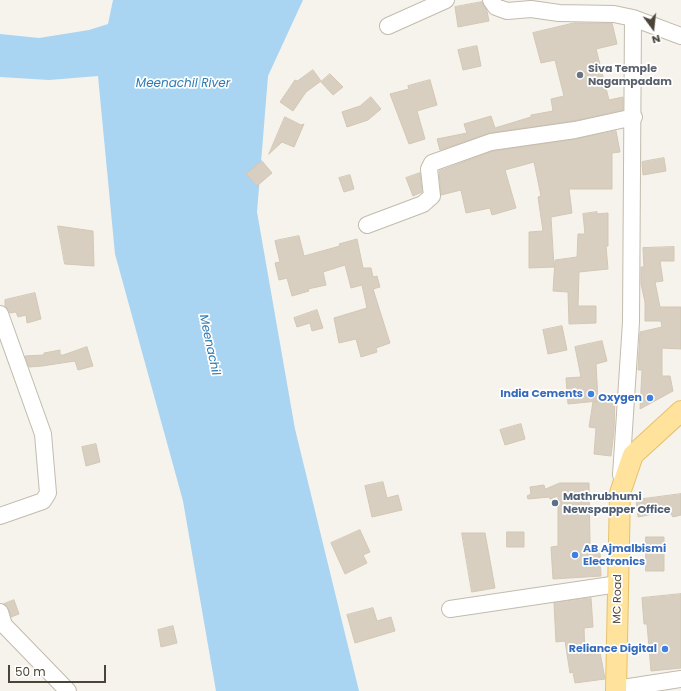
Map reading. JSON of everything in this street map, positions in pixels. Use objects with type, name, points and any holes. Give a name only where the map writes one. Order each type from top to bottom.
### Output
[{"type":"main road","name":"MC Road","points":[[616,690],[620,493],[633,455],[681,411]]},
{"type":"street","points":[[388,26],[446,0]]},
{"type":"street","points":[[491,0],[496,7],[507,11],[531,9],[559,13],[614,14],[633,18],[681,36]]},
{"type":"street","points":[[620,493],[631,322],[634,117],[633,18]]},
{"type":"street","points":[[367,225],[418,206],[432,196],[429,169],[432,163],[491,142],[574,130],[634,117]]},
{"type":"street","points":[[0,314],[43,434],[48,494],[43,502],[0,516]]},
{"type":"street","points":[[450,609],[618,584]]},
{"type":"street","points":[[0,612],[4,625],[68,691]]},
{"type":"street","points":[[616,690],[681,679]]},
{"type":"water","name":"Meenachil River","points":[[113,0],[303,0],[268,76],[257,212],[295,429],[359,691],[216,691],[183,501],[115,254],[98,76],[49,80],[0,77],[0,34],[39,38],[89,30],[108,24]]},
{"type":"building","points":[[482,2],[487,11],[489,21],[458,27],[455,7]]},
{"type":"building","points":[[574,23],[612,23],[617,44],[596,49],[609,100],[623,97],[623,110],[573,121],[490,133],[440,150],[437,139],[467,133],[464,124],[491,116],[495,128],[531,117],[531,115],[553,111],[551,99],[564,96],[555,60],[541,63],[533,33]]},
{"type":"building","points":[[477,46],[481,66],[463,70],[458,50]]},
{"type":"building","points":[[313,70],[321,81],[306,92],[293,111],[280,102],[295,80],[297,81]]},
{"type":"building","points":[[330,74],[343,87],[333,95],[321,82]]},
{"type":"building","points":[[430,80],[437,105],[417,111],[425,139],[409,144],[390,94],[409,89],[408,86]]},
{"type":"building","points":[[371,97],[381,109],[368,120],[347,127],[342,112],[360,106]]},
{"type":"building","points":[[285,117],[301,125],[304,124],[294,147],[282,142],[269,154]]},
{"type":"building","points":[[616,131],[620,152],[612,153],[612,189],[569,189],[572,213],[551,217],[554,267],[529,268],[529,232],[543,231],[538,197],[541,196],[534,162],[505,170],[516,208],[492,215],[490,208],[466,213],[461,190],[441,195],[439,171],[493,151],[576,139]]},
{"type":"building","points":[[664,158],[666,171],[643,175],[642,162]]},
{"type":"building","points":[[262,161],[272,173],[257,186],[246,174]]},
{"type":"building","points":[[420,173],[422,192],[413,196],[406,178]]},
{"type":"building","points":[[350,175],[354,189],[344,192],[339,178]]},
{"type":"building","points":[[597,212],[597,214],[608,213],[608,246],[606,246],[608,269],[579,272],[578,306],[596,306],[596,323],[569,324],[568,292],[553,291],[555,260],[577,257],[578,234],[585,234],[583,214]]},
{"type":"building","points":[[58,226],[93,231],[94,266],[65,264]]},
{"type":"building","points":[[299,236],[304,256],[340,246],[339,244],[357,239],[363,268],[371,268],[373,277],[377,276],[380,287],[373,289],[390,343],[376,348],[377,352],[361,357],[356,339],[339,343],[334,318],[367,308],[362,285],[351,288],[345,265],[323,272],[326,285],[308,289],[309,291],[292,296],[287,278],[279,280],[275,263],[280,262],[275,241]]},
{"type":"building","points":[[674,247],[674,261],[660,261],[663,281],[655,282],[660,307],[681,307],[681,349],[662,348],[662,376],[670,376],[673,391],[640,409],[642,370],[638,370],[640,332],[662,327],[661,321],[645,321],[645,302],[641,284],[641,267],[644,267],[643,248]]},
{"type":"building","points":[[35,293],[41,319],[27,323],[26,315],[18,317],[16,312],[10,313],[5,306],[5,300]]},
{"type":"building","points":[[317,310],[323,328],[312,331],[310,323],[297,327],[294,318]]},
{"type":"building","points":[[562,326],[567,350],[548,354],[543,330]]},
{"type":"building","points":[[602,341],[607,361],[596,364],[598,401],[568,404],[566,378],[581,377],[575,347]]},
{"type":"building","points":[[87,347],[93,366],[78,370],[75,361],[29,367],[25,356],[44,355],[44,353],[60,350],[60,355],[63,355]]},
{"type":"building","points":[[615,401],[611,456],[594,454],[596,428],[589,427],[593,402]]},
{"type":"building","points":[[521,424],[525,439],[505,445],[500,430]]},
{"type":"building","points":[[96,444],[100,462],[86,466],[82,447]]},
{"type":"building","points":[[383,482],[387,498],[398,495],[402,510],[372,517],[365,486]]},
{"type":"building","points":[[560,483],[589,483],[590,544],[592,550],[600,550],[601,576],[553,579],[551,547],[558,546],[558,496],[550,499],[549,497],[528,499],[527,496],[531,494],[530,487],[544,485],[545,489]]},
{"type":"building","points":[[681,494],[681,515],[673,517],[669,511],[638,517],[636,500]]},
{"type":"building","points":[[360,530],[370,552],[363,555],[367,563],[345,574],[331,543]]},
{"type":"building","points":[[507,532],[524,532],[524,547],[507,547]]},
{"type":"building","points":[[462,533],[485,533],[495,588],[472,592]]},
{"type":"building","points":[[646,537],[664,537],[664,571],[646,571]]},
{"type":"building","points":[[681,594],[681,668],[651,671],[647,624],[644,624],[642,598]]},
{"type":"building","points":[[591,598],[593,627],[584,628],[585,655],[600,652],[605,679],[575,683],[573,672],[570,673],[565,641],[556,642],[554,603]]},
{"type":"building","points":[[14,600],[19,614],[11,617],[9,609],[4,604]]},
{"type":"building","points":[[373,608],[377,621],[391,617],[395,631],[355,643],[347,615]]},
{"type":"building","points":[[173,626],[177,643],[161,647],[158,630]]},
{"type":"place","name":"Siva Temple Nagampadam","points":[[580,75]]},
{"type":"place","name":"India Cements","points":[[591,394]]},
{"type":"place","name":"Oxygen","points":[[650,398]]},
{"type":"place","name":"Mathrubhumi Newspapper Office","points":[[555,503]]},
{"type":"place","name":"AB Ajmalbismi Electronics","points":[[575,555]]},
{"type":"place","name":"Reliance Digital","points":[[665,649]]},
{"type":"water label","name":"Meenachil","points":[[209,345]]}]
